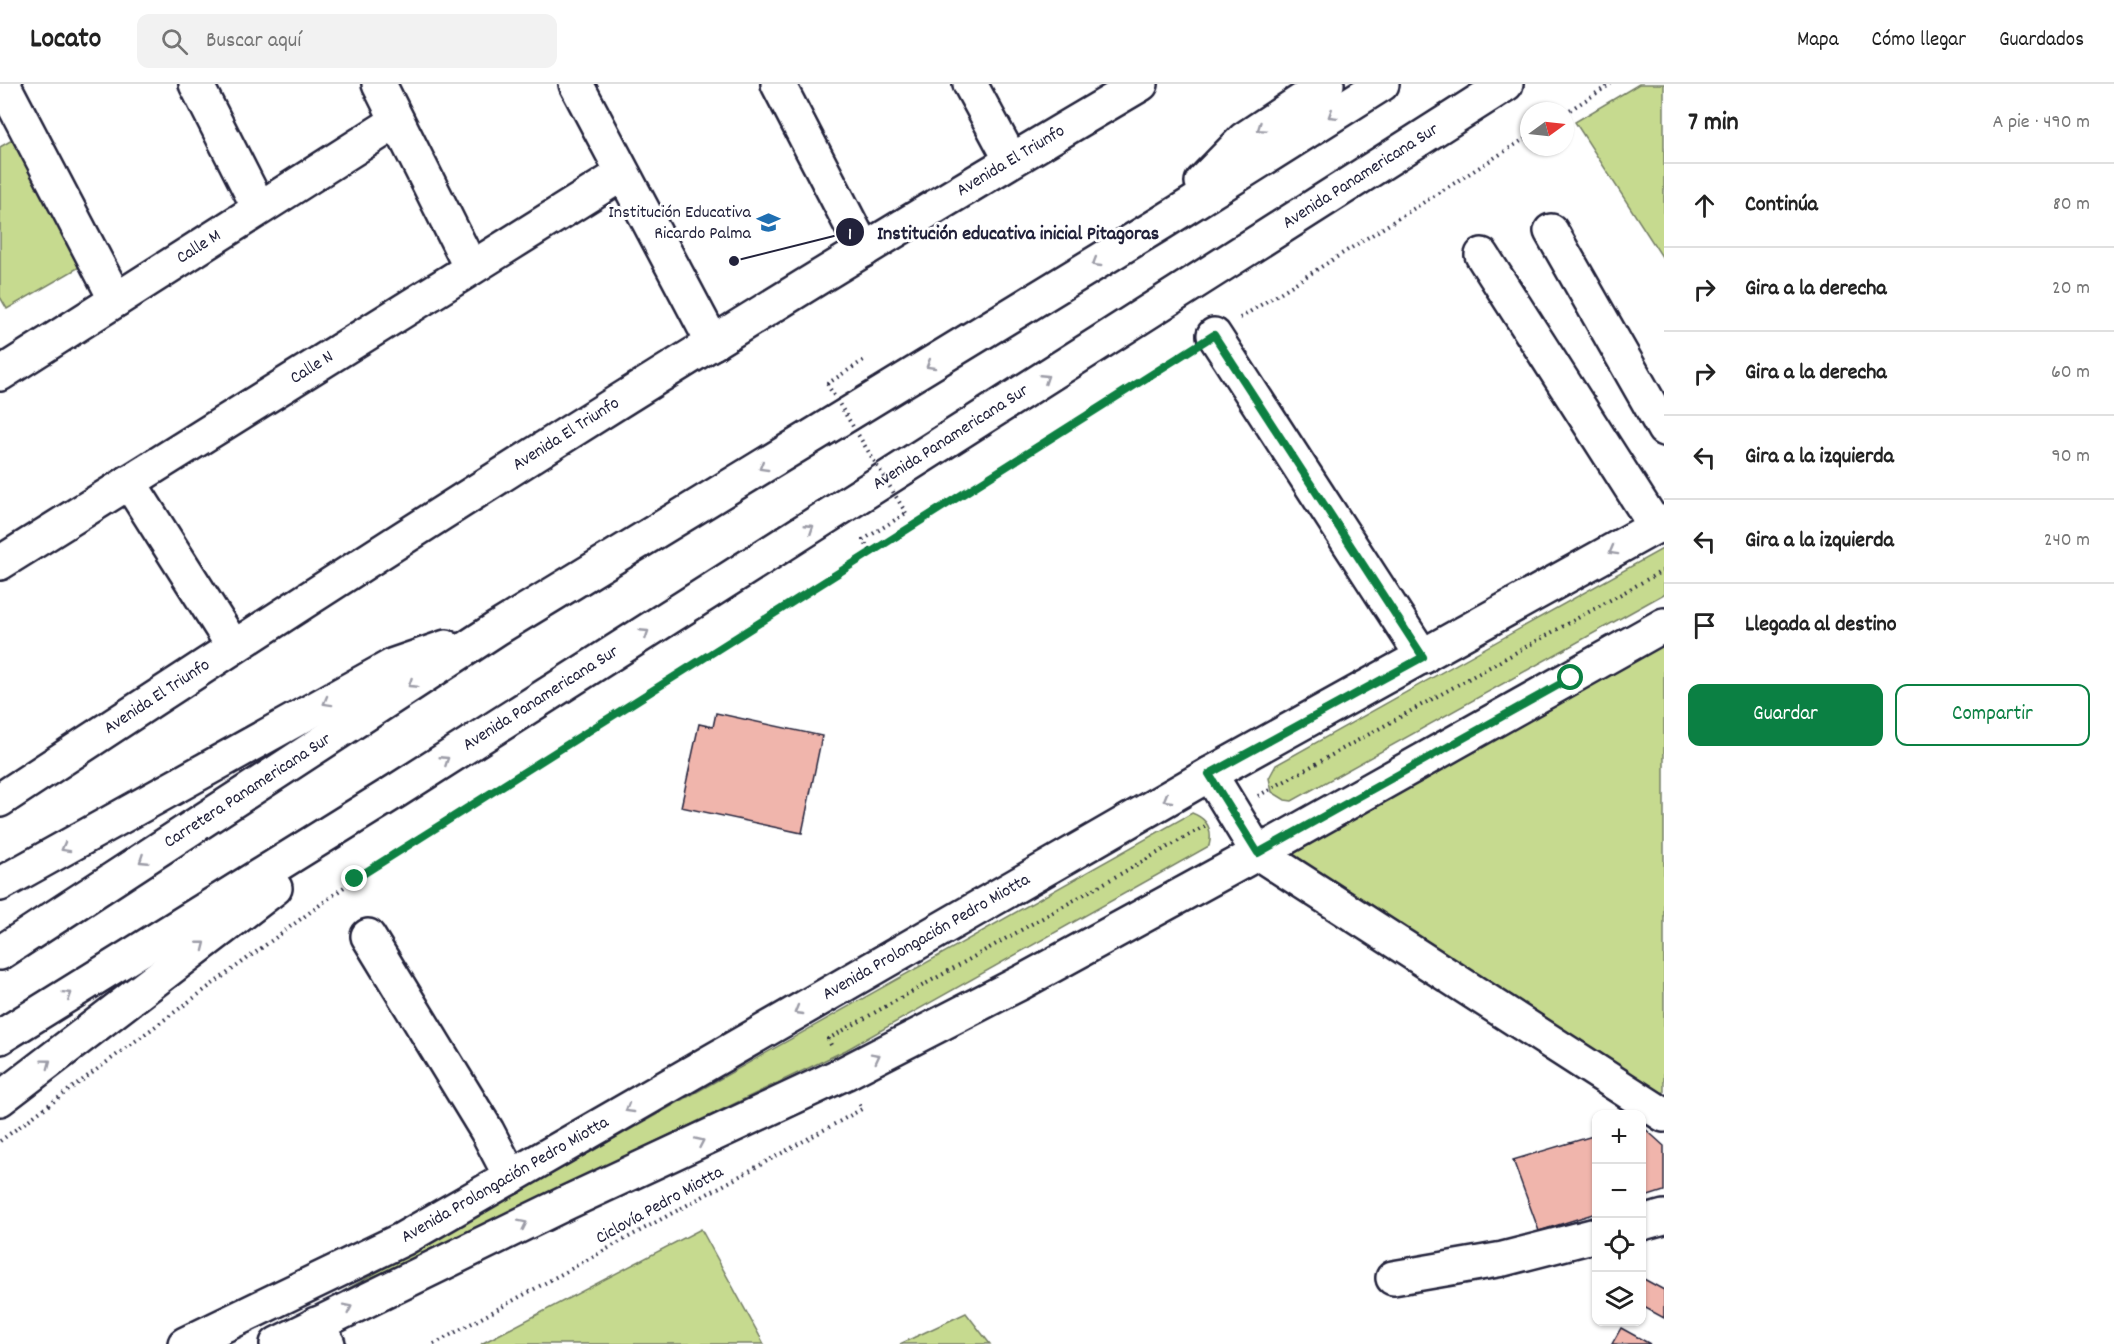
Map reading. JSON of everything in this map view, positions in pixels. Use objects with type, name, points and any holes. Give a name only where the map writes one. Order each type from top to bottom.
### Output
[{"type":"main road","points":[[1,84],[116,300]]},
{"type":"main road","points":[[196,84],[259,208]]},
{"type":"main road","points":[[378,84],[471,268]]},
{"type":"main road","points":[[576,84],[713,343]]},
{"type":"main road","points":[[778,84],[864,250]]},
{"type":"main road","points":[[970,84],[1011,160]]},
{"type":"main road","name":"Avenida El Triunfo","points":[[0,800],[233,646],[713,343],[1011,160],[1141,84]]},
{"type":"main road","points":[[1163,222],[1244,139],[1327,84]]},
{"type":"main road","points":[[0,884],[394,665],[496,629],[1163,222],[1382,84]]},
{"type":"main road","name":"Avenida Panamericana Sur","points":[[396,791],[1506,84]]},
{"type":"main road","name":"Calle M","points":[[1,371],[397,122]]},
{"type":"main road","name":"Calle N","points":[[0,563],[622,174]]},
{"type":"main road","points":[[1551,231],[1664,429]]},
{"type":"main road","points":[[1482,255],[1660,524]]},
{"type":"main road","points":[[1214,335],[1423,657]]},
{"type":"main road","points":[[129,482],[233,646]]},
{"type":"main road","name":"Avenida Prolongación Pedro Miotta","points":[[185,1344],[404,1239],[1209,774],[1660,524]]},
{"type":"main road","points":[[276,1344],[322,1334],[1022,982],[1258,853],[1664,625]]},
{"type":"main road","name":"Carretera Panamericana Sur","points":[[0,953],[496,629]]},
{"type":"main road","points":[[1209,774],[1258,853],[1664,1115]]},
{"type":"main road","points":[[0,1037],[396,791]]},
{"type":"main road","points":[[0,1099],[185,958],[396,791]]},
{"type":"main road","points":[[368,936],[487,1131],[511,1177]]},
{"type":"main road","points":[[1646,1222],[1664,1217]]},
{"type":"main road","points":[[1393,1278],[1503,1259],[1592,1236]]},
{"type":"path","points":[[1574,107],[1611,84]]},
{"type":"path","points":[[0,1141],[355,879],[870,550],[1520,142]]},
{"type":"path","points":[[867,358],[827,384],[906,513],[863,540],[870,550]]},
{"type":"path","name":"Ciclovía Pedro Miotta","points":[[434,1344],[862,1109],[845,1073]]},
{"type":"green space","points":[[1639,84],[1664,84],[1664,260],[1575,122]]},
{"type":"green space","points":[[12,140],[83,265],[7,309],[0,297],[0,147]]},
{"type":"green space","points":[[1664,548],[1664,594],[1292,801],[1285,800],[1272,792],[1269,778],[1276,765]]},
{"type":"green space","points":[[1664,638],[1664,1104],[1293,869],[1287,848]]},
{"type":"green space","points":[[1192,813],[1202,818],[1208,826],[1209,846],[846,1050],[342,1292]]},
{"type":"green space","points":[[701,1229],[764,1344],[481,1344]]},
{"type":"green space","points":[[966,1313],[990,1344],[900,1344]]},
{"type":"building","points":[[716,713],[822,736],[802,833],[681,807],[699,724],[713,727]]},
{"type":"building","points":[[1646,1130],[1664,1146],[1664,1191],[1646,1197]]},
{"type":"building","points":[[1592,1136],[1592,1214],[1539,1231],[1513,1160]]},
{"type":"building","points":[[1646,1280],[1664,1290],[1664,1318],[1646,1308]]},
{"type":"building","points":[[1621,1328],[1650,1344],[1612,1344]]},
{"type":"place","name":"Institución Educativa Ricardo Palma","points":[[769,223]]},
{"type":"place","name":"Institución educativa inicial Pitagoras","points":[[734,261]]},
{"type":"route","points":[[355,879],[870,550],[1214,335],[1423,657],[1209,774],[1258,853],[1571,678]]}]
